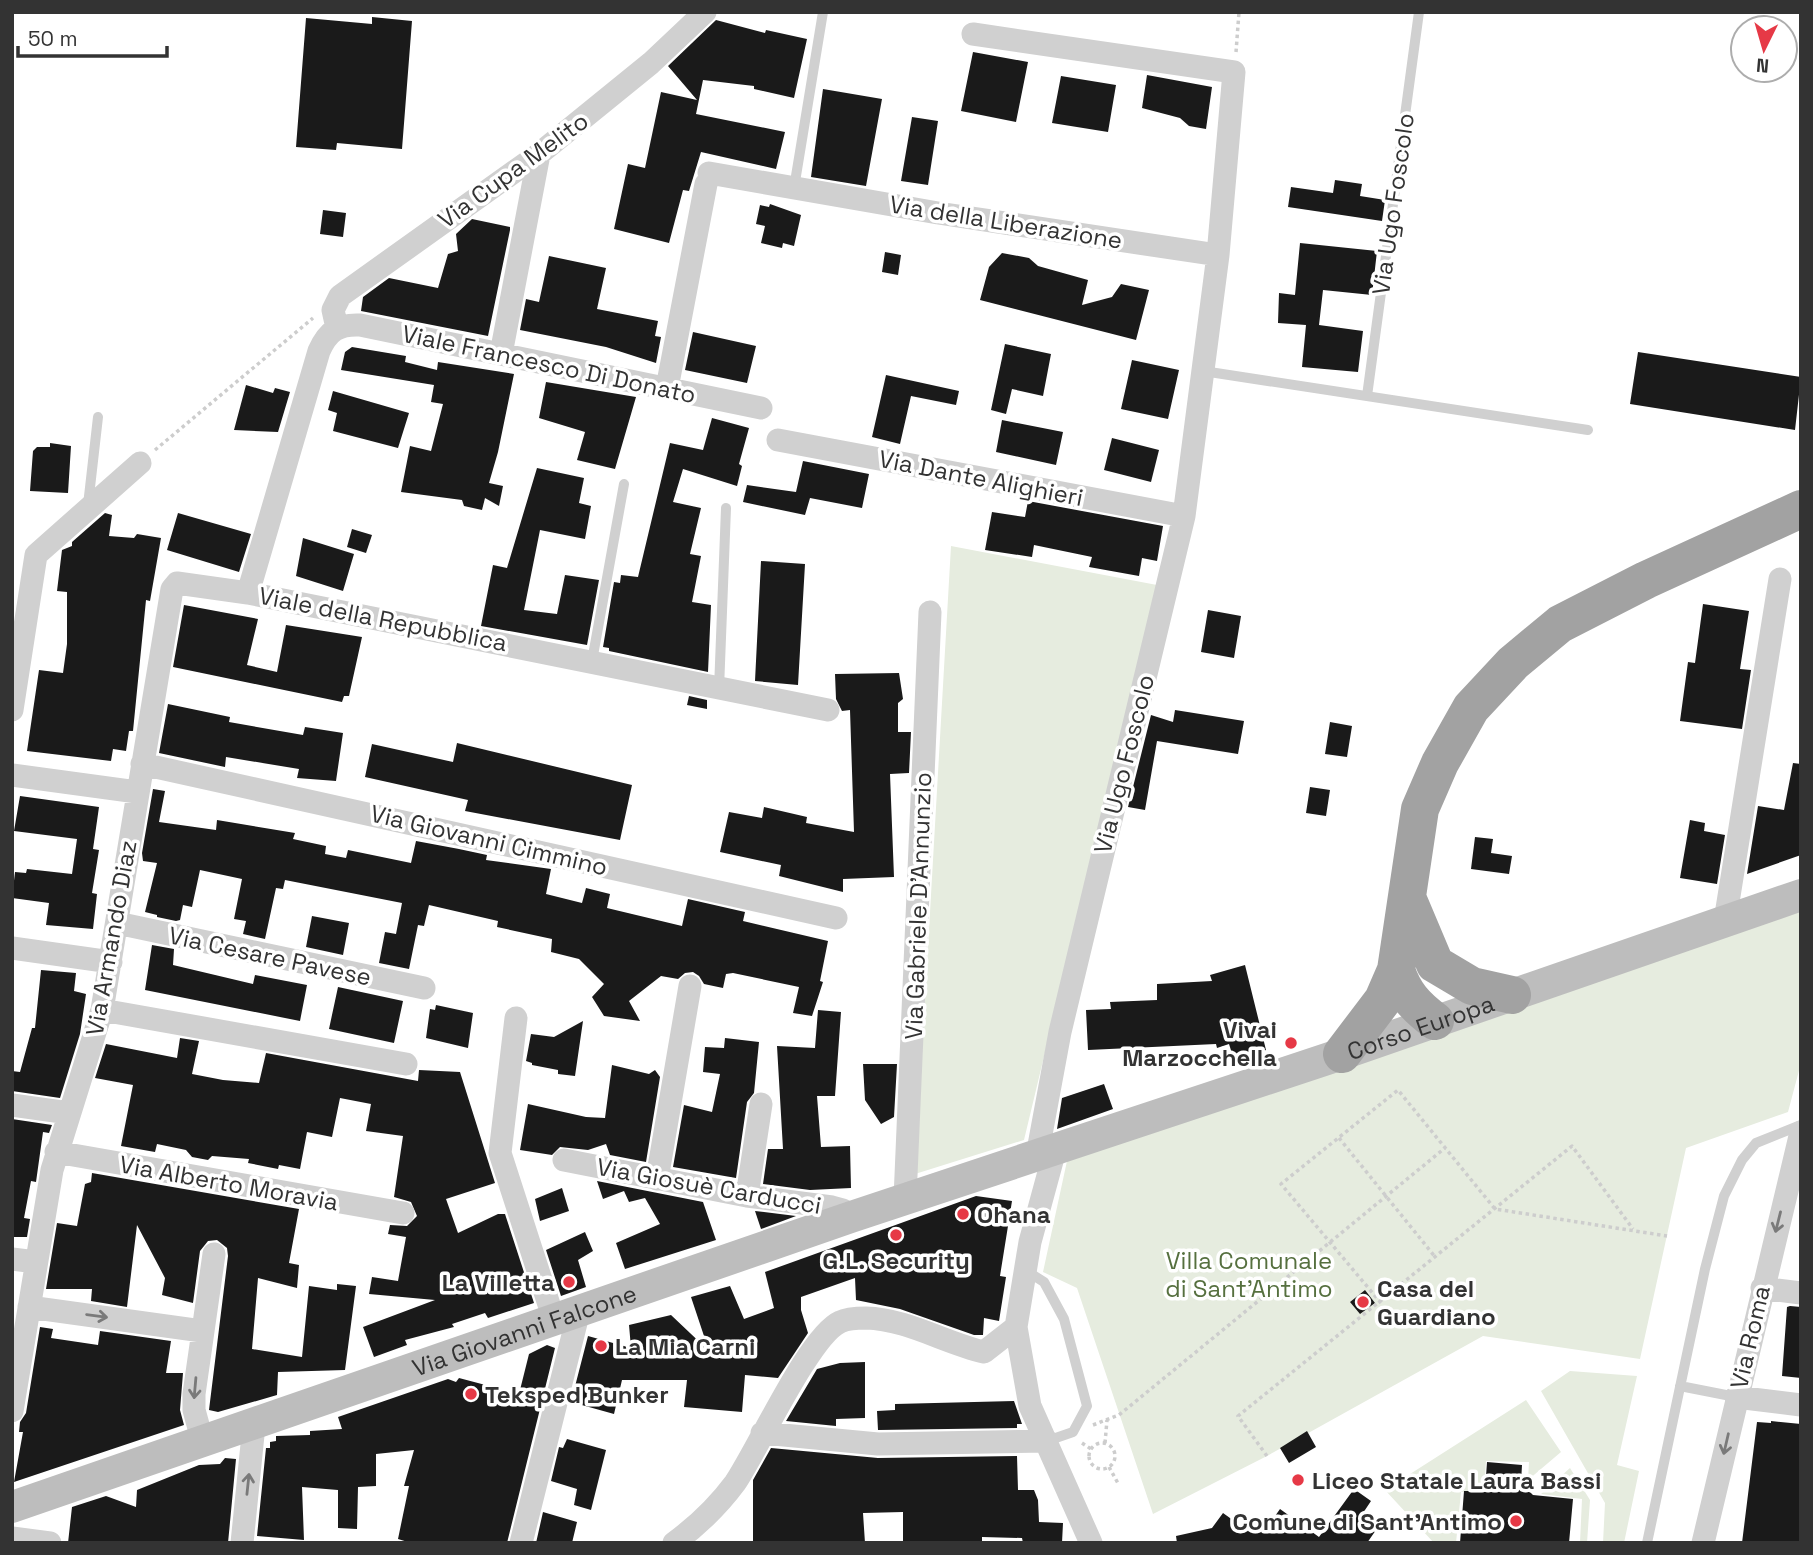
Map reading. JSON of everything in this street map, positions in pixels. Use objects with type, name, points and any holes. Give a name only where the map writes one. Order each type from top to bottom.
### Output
[{"type":"highway","points":[[1646,580],[1801,483]]},
{"type":"highway","points":[[1342,1054],[1383,1000],[1396,970],[1420,809],[1440,763],[1471,708],[1513,663],[1560,624],[1646,580],[1801,509]]},
{"type":"highway","points":[[1408,900],[1434,964],[1435,1021]]},
{"type":"highway","points":[[1434,964],[1472,986],[1512,995]]},
{"type":"highway","points":[[1396,970],[1402,987],[1414,1005],[1435,1021]]},
{"type":"main road","name":"Corso Europa","points":[[1046,1153],[1801,895]]},
{"type":"main road","name":"Via Giovanni Falcone","points":[[12,1507],[204,1443],[850,1217],[1046,1153]]},
{"type":"street","name":"Via Cupa Melito","points":[[248,593],[319,351],[335,319],[340,296],[538,154],[651,63],[705,12]]},
{"type":"street","points":[[973,34],[1234,72]]},
{"type":"street","name":"Via Ugo Foscolo","points":[[1091,1543],[1030,1406],[1016,1327],[1046,1153],[1060,1032],[1184,516],[1217,255],[1234,72]]},
{"type":"street","points":[[501,354],[538,154]]},
{"type":"street","name":"Via della Liberazione","points":[[667,388],[708,178],[794,188],[1217,255]]},
{"type":"street","name":"Viale Francesco Di Donato","points":[[335,319],[761,408]]},
{"type":"street","name":"Via Dante Alighieri","points":[[779,440],[1184,516]]},
{"type":"street","points":[[12,710],[36,555],[140,463]]},
{"type":"street","points":[[1725,921],[1780,579]]},
{"type":"street","name":"Viale della Repubblica","points":[[174,585],[186,582],[248,593],[828,710]]},
{"type":"street","name":"Via Armando Diaz","points":[[12,1411],[56,1152],[102,1010],[136,792],[174,585]]},
{"type":"street","name":"Via Gabriele D'Annunzio","points":[[905,1199],[930,612]]},
{"type":"street","name":"Via Giovanni Cimmino","points":[[142,764],[836,918]]},
{"type":"street","points":[[12,775],[136,792]]},
{"type":"street","name":"Via Cesare Pavese","points":[[117,923],[424,988]]},
{"type":"street","points":[[12,948],[111,962]]},
{"type":"street","points":[[657,1179],[690,986]]},
{"type":"street","points":[[102,1010],[406,1064]]},
{"type":"street","points":[[516,1018],[500,1153],[566,1316],[521,1543]]},
{"type":"street","points":[[747,1196],[761,1104]]},
{"type":"street","points":[[12,1105],[69,1112]]},
{"type":"street","name":"Via Roma","points":[[1703,1543],[1762,1288],[1795,1179],[1801,1132]]},
{"type":"street","name":"Via Alberto Moravia","points":[[56,1152],[403,1213]]},
{"type":"street","name":"Via Giosuè Carducci","points":[[564,1160],[747,1196],[832,1207],[843,1210],[850,1217]]},
{"type":"street","points":[[204,1443],[194,1410],[194,1394],[214,1254]]},
{"type":"street","points":[[12,1259],[36,1262]]},
{"type":"street","points":[[1762,1288],[1801,1293]]},
{"type":"street","points":[[29,1307],[202,1331]]},
{"type":"street","points":[[674,1543],[699,1524],[735,1482],[817,1345],[839,1322],[866,1318],[895,1322],[955,1346],[984,1352],[1016,1327]]},
{"type":"street","points":[[1737,1396],[1801,1405]]},
{"type":"street","points":[[243,1543],[254,1425]]},
{"type":"street","points":[[762,1433],[878,1444],[1047,1441]]},
{"type":"street","points":[[12,1538],[50,1543]]},
{"type":"lane","points":[[794,188],[823,12]]},
{"type":"lane","name":"Via Ugo Foscolo","points":[[1367,396],[1419,12]]},
{"type":"lane","points":[[1203,371],[1588,430]]},
{"type":"lane","points":[[88,508],[98,417]]},
{"type":"lane","points":[[592,661],[624,484]]},
{"type":"lane","points":[[719,688],[726,508]]},
{"type":"lane","points":[[1647,1543],[1724,1196],[1742,1160],[1756,1143],[1801,1125]]},
{"type":"lane","points":[[1025,1270],[1044,1282],[1064,1319],[1087,1406],[1073,1432],[1047,1441]]},
{"type":"lane","points":[[1680,1386],[1737,1396]]},
{"type":"path","points":[[1234,72],[1240,12]]},
{"type":"path","points":[[140,463],[316,315],[335,319]]},
{"type":"path","points":[[1381,1303],[1281,1184],[1398,1090],[1495,1209],[1667,1236]]},
{"type":"path","points":[[1339,1138],[1436,1258]]},
{"type":"path","points":[[1267,1457],[1238,1416],[1572,1146],[1633,1229]]},
{"type":"path","points":[[1119,1415],[1445,1148]]},
{"type":"path","points":[[1105,1443],[1107,1420]]},
{"type":"path","points":[[1105,1443],[1112,1448],[1115,1456],[1110,1467],[1097,1468],[1089,1458],[1093,1446],[1105,1443]]},
{"type":"path","points":[[1110,1467],[1119,1485]]},
{"type":"green space","points":[[951,546],[1157,585],[1024,1140],[915,1174]]},
{"type":"green space","name":"Villa Comunale di Sant'Antimo","points":[[1801,908],[1801,1063],[1788,1112],[1686,1148],[1640,1359],[1483,1336],[1267,1456],[1153,1514],[1077,1288],[1043,1272],[1067,1161]]},
{"type":"green space","points":[[1570,1371],[1637,1376],[1617,1465],[1639,1471],[1624,1543],[1603,1543],[1605,1503],[1541,1391]]},
{"type":"green space","points":[[1526,1400],[1561,1452],[1528,1480],[1529,1462],[1486,1461],[1484,1489],[1461,1492],[1456,1543],[1434,1543],[1385,1490]]},
{"type":"green space","points":[[1570,1468],[1590,1500],[1587,1543],[1580,1543],[1582,1499],[1541,1494]]},
{"type":"building","points":[[372,17],[412,21],[402,149],[337,143],[336,150],[296,147],[306,18],[372,24]]},
{"type":"building","points":[[716,20],[765,33],[766,30],[807,39],[794,98],[754,89],[754,86],[703,80],[696,114],[785,132],[776,169],[701,152],[689,191],[683,190],[669,243],[614,229],[628,164],[645,168],[661,92],[697,100],[668,66]]},
{"type":"building","points":[[973,52],[1028,62],[1016,122],[961,111]]},
{"type":"building","points":[[1147,75],[1212,87],[1206,129],[1189,126],[1180,118],[1142,108]]},
{"type":"building","points":[[1061,76],[1116,85],[1108,132],[1052,123]]},
{"type":"building","points":[[823,89],[882,99],[866,186],[811,177]]},
{"type":"building","points":[[912,117],[938,121],[928,185],[901,181]]},
{"type":"building","points":[[1335,180],[1362,184],[1360,196],[1385,200],[1382,221],[1288,207],[1291,187],[1333,193]]},
{"type":"building","points":[[770,204],[801,215],[794,246],[783,243],[782,248],[761,243],[765,226],[756,224],[760,205],[769,207]]},
{"type":"building","points":[[323,210],[346,213],[343,237],[320,234]]},
{"type":"building","points":[[472,219],[510,227],[488,336],[361,311],[363,297],[389,278],[438,288],[448,254],[458,251],[456,234]]},
{"type":"building","points":[[1300,243],[1377,251],[1372,295],[1323,290],[1319,325],[1363,331],[1358,372],[1302,367],[1306,325],[1278,323],[1279,293],[1295,295]]},
{"type":"building","points":[[885,252],[901,255],[898,275],[882,272]]},
{"type":"building","points":[[1002,253],[1029,258],[1038,266],[1088,280],[1082,305],[1112,297],[1121,284],[1149,290],[1136,340],[980,300],[989,267]]},
{"type":"building","points":[[549,256],[606,268],[597,309],[658,321],[655,336],[661,337],[656,363],[606,347],[520,330],[526,299],[539,302]]},
{"type":"building","points":[[693,332],[756,346],[747,383],[685,370]]},
{"type":"building","points":[[1005,344],[1051,354],[1043,396],[1012,389],[1006,414],[991,410]]},
{"type":"building","points":[[352,347],[406,356],[405,362],[437,370],[438,362],[514,374],[489,483],[503,486],[499,506],[485,498],[482,510],[464,506],[462,500],[401,492],[410,446],[431,451],[443,404],[431,402],[434,385],[341,370],[345,352]]},
{"type":"building","points":[[1638,352],[1801,377],[1795,430],[1630,404]]},
{"type":"building","points":[[1132,360],[1179,370],[1168,419],[1121,409]]},
{"type":"building","points":[[886,375],[959,391],[956,405],[911,396],[900,444],[872,437]]},
{"type":"building","points":[[546,382],[636,397],[615,469],[577,460],[585,432],[539,418]]},
{"type":"building","points":[[246,385],[273,393],[275,388],[290,392],[278,432],[234,430]]},
{"type":"building","points":[[333,391],[409,413],[398,448],[333,431],[337,413],[328,410]]},
{"type":"building","points":[[712,418],[749,428],[739,464],[742,466],[737,486],[683,469],[673,502],[701,508],[690,554],[701,556],[692,602],[711,605],[708,672],[609,651],[609,648],[603,647],[614,582],[620,583],[621,575],[638,577],[670,443],[703,450]]},
{"type":"building","points":[[1002,420],[1063,432],[1056,465],[996,452]]},
{"type":"building","points":[[1112,438],[1159,450],[1151,482],[1104,470]]},
{"type":"building","points":[[50,443],[71,446],[68,493],[30,491],[33,451],[37,447],[50,447]]},
{"type":"building","points":[[803,461],[869,474],[862,508],[810,498],[805,515],[743,502],[747,485],[796,492]]},
{"type":"building","points":[[537,468],[584,478],[579,503],[591,506],[585,539],[540,530],[524,610],[557,614],[565,575],[599,580],[587,645],[481,626],[493,565],[507,568]]},
{"type":"building","points":[[1028,501],[1163,526],[1157,561],[1142,558],[1139,576],[1089,567],[1092,557],[1034,545],[1032,557],[985,550],[992,512],[1025,517]]},
{"type":"building","points":[[105,513],[112,515],[109,536],[134,538],[137,534],[161,538],[150,601],[146,600],[133,731],[129,731],[126,751],[113,749],[111,761],[27,751],[39,670],[63,673],[67,644],[67,592],[57,591],[62,550],[72,546],[72,542]]},
{"type":"building","points":[[178,513],[251,534],[239,572],[167,550]]},
{"type":"building","points":[[352,529],[372,535],[366,553],[347,547]]},
{"type":"building","points":[[303,538],[354,554],[343,591],[296,576]]},
{"type":"building","points":[[761,561],[805,564],[798,685],[755,681]]},
{"type":"building","points":[[1703,604],[1749,611],[1740,669],[1751,670],[1742,729],[1680,721],[1688,662],[1695,663]]},
{"type":"building","points":[[184,605],[258,619],[247,665],[277,672],[286,625],[362,637],[349,696],[344,696],[342,702],[173,667]]},
{"type":"building","points":[[1208,610],[1241,616],[1234,658],[1201,652]]},
{"type":"building","points":[[899,673],[903,699],[898,703],[898,732],[911,732],[909,773],[890,774],[894,877],[843,879],[843,892],[779,876],[781,865],[720,852],[729,812],[762,818],[764,807],[807,817],[806,823],[854,832],[850,710],[842,711],[836,699],[835,674]]},
{"type":"building","points":[[689,696],[707,700],[707,709],[687,705]]},
{"type":"building","points":[[168,704],[230,717],[229,722],[303,735],[305,727],[343,733],[336,781],[297,778],[299,769],[226,757],[225,767],[159,753]]},
{"type":"building","points":[[1175,710],[1244,721],[1238,754],[1157,741],[1145,810],[1128,807],[1151,715],[1173,722]]},
{"type":"building","points":[[1330,722],[1352,726],[1347,757],[1325,754]]},
{"type":"building","points":[[457,743],[632,785],[620,840],[465,811],[468,800],[365,777],[372,744],[453,762]]},
{"type":"building","points":[[1793,763],[1801,764],[1801,855],[1747,874],[1758,806],[1784,810]]},
{"type":"building","points":[[1310,787],[1330,790],[1326,816],[1306,813]]},
{"type":"building","points":[[153,789],[165,791],[159,822],[216,830],[217,820],[295,833],[293,839],[326,846],[325,854],[346,858],[348,850],[411,863],[416,841],[459,849],[487,855],[486,860],[551,869],[546,894],[582,903],[586,888],[610,894],[607,908],[682,926],[688,899],[745,912],[743,921],[828,941],[820,981],[823,982],[812,1016],[793,1013],[799,987],[733,973],[726,974],[723,988],[704,984],[693,972],[685,973],[678,979],[661,976],[629,1001],[640,1021],[604,1016],[592,997],[604,984],[579,959],[551,952],[552,939],[497,927],[498,921],[429,905],[424,926],[418,925],[409,969],[379,963],[385,932],[396,934],[402,903],[285,880],[283,889],[276,888],[265,939],[243,934],[246,921],[234,919],[242,879],[200,870],[192,907],[183,905],[180,920],[157,917],[145,912],[157,863],[143,861],[142,853]]},
{"type":"building","points":[[20,796],[99,807],[93,849],[99,850],[92,893],[97,894],[93,929],[46,925],[49,903],[12,898],[15,872],[26,873],[27,869],[72,874],[77,839],[14,831]]},
{"type":"building","points":[[1690,820],[1705,823],[1704,831],[1725,835],[1717,884],[1680,878]]},
{"type":"building","points":[[1475,837],[1493,839],[1491,853],[1512,856],[1509,874],[1471,869]]},
{"type":"building","points":[[312,916],[349,923],[343,955],[306,947]]},
{"type":"building","points":[[152,945],[174,949],[173,965],[253,984],[255,975],[307,985],[300,1021],[145,990]]},
{"type":"building","points":[[1245,965],[1266,1050],[1234,1060],[1229,1044],[1217,1048],[1216,1044],[1088,1050],[1086,1010],[1111,1009],[1110,1002],[1157,1000],[1157,984],[1212,981],[1210,975]]},
{"type":"building","points":[[41,970],[76,973],[74,991],[86,994],[80,1034],[60,1098],[12,1091],[12,1071],[20,1072],[32,1028],[35,1028]]},
{"type":"building","points":[[338,987],[403,1001],[394,1043],[329,1029]]},
{"type":"building","points":[[436,1005],[473,1013],[468,1048],[426,1038],[430,1009],[435,1010]]},
{"type":"building","points":[[818,1010],[841,1012],[835,1096],[817,1096],[821,1147],[850,1146],[851,1188],[810,1190],[763,1184],[768,1149],[783,1149],[777,1046],[815,1048]]},
{"type":"building","points":[[583,1021],[575,1076],[558,1074],[558,1070],[532,1065],[526,1061],[531,1034],[554,1037]]},
{"type":"building","points":[[180,1038],[199,1041],[192,1074],[223,1080],[259,1083],[266,1053],[418,1081],[419,1070],[460,1072],[495,1183],[446,1199],[458,1233],[498,1214],[505,1214],[534,1303],[488,1318],[485,1313],[452,1324],[454,1327],[405,1340],[407,1345],[374,1357],[363,1327],[435,1300],[369,1294],[372,1277],[398,1281],[406,1237],[388,1234],[390,1225],[407,1226],[417,1216],[411,1202],[394,1197],[403,1136],[366,1131],[371,1104],[340,1098],[332,1137],[307,1132],[300,1169],[279,1165],[278,1169],[248,1163],[249,1159],[212,1156],[208,1160],[192,1157],[186,1150],[157,1144],[155,1152],[121,1146],[133,1085],[95,1078],[106,1044],[177,1058]]},
{"type":"building","points":[[725,1038],[759,1042],[754,1093],[747,1102],[736,1178],[673,1167],[684,1105],[712,1112],[720,1074],[703,1072],[705,1047],[724,1048]]},
{"type":"building","points":[[863,1064],[897,1064],[894,1117],[881,1124],[865,1100]]},
{"type":"building","points":[[612,1065],[649,1074],[655,1070],[660,1077],[646,1162],[610,1155],[606,1144],[588,1150],[560,1147],[552,1155],[520,1150],[528,1104],[586,1117],[605,1118]]},
{"type":"building","points":[[1104,1084],[1113,1109],[1057,1129],[1062,1098]]},
{"type":"building","points":[[12,1119],[52,1125],[49,1133],[43,1132],[36,1182],[31,1181],[24,1218],[30,1219],[27,1237],[12,1237]]},
{"type":"building","points":[[92,1173],[299,1209],[289,1263],[299,1265],[297,1288],[258,1278],[252,1349],[302,1357],[309,1286],[337,1290],[337,1284],[356,1286],[345,1370],[278,1372],[277,1395],[218,1412],[209,1410],[228,1256],[227,1248],[217,1240],[208,1241],[200,1251],[193,1303],[162,1295],[165,1278],[137,1225],[127,1307],[91,1301],[92,1289],[46,1289],[57,1223],[77,1226],[85,1184],[91,1182]]},
{"type":"building","points":[[597,1181],[703,1202],[716,1240],[625,1269],[616,1243],[660,1224],[645,1198],[629,1202],[624,1191],[603,1199]]},
{"type":"building","points":[[562,1188],[569,1211],[540,1221],[535,1199]]},
{"type":"building","points":[[976,1196],[1012,1201],[1000,1276],[1006,1277],[999,1321],[984,1318],[983,1335],[974,1335],[900,1309],[856,1300],[855,1278],[801,1297],[801,1310],[808,1333],[778,1378],[745,1375],[742,1412],[684,1407],[687,1380],[622,1380],[614,1414],[571,1402],[588,1336],[631,1348],[629,1325],[671,1315],[709,1351],[691,1297],[730,1286],[744,1319],[774,1308],[765,1272]]},
{"type":"building","points":[[755,1211],[796,1216],[761,1229]]},
{"type":"building","points":[[585,1232],[593,1251],[578,1260],[586,1287],[561,1296],[546,1250]]},
{"type":"building","name":"Casa del Guardiano","points":[[1365,1290],[1375,1303],[1360,1314],[1350,1302]]},
{"type":"building","points":[[1787,1307],[1801,1307],[1801,1378],[1782,1376]]},
{"type":"building","points":[[40,1327],[53,1329],[51,1338],[98,1345],[100,1331],[171,1341],[166,1373],[183,1373],[180,1410],[184,1425],[14,1482],[23,1432],[19,1432],[20,1422],[26,1413]]},
{"type":"building","points":[[547,1345],[555,1348],[507,1543],[411,1543],[398,1539],[409,1486],[404,1486],[414,1450],[376,1454],[376,1486],[358,1487],[357,1529],[338,1528],[338,1490],[302,1487],[304,1540],[257,1536],[266,1448],[270,1448],[270,1442],[276,1441],[276,1436],[310,1435],[310,1431],[342,1429],[338,1417],[448,1379],[456,1382],[459,1378],[519,1394],[529,1354]]},
{"type":"building","points":[[865,1362],[865,1418],[836,1419],[836,1426],[786,1421],[817,1369],[840,1363]]},
{"type":"building","points":[[1014,1401],[1022,1424],[1017,1424],[1017,1428],[878,1430],[877,1411],[895,1410],[895,1404]]},
{"type":"building","points":[[1757,1422],[1801,1424],[1801,1543],[1742,1543]]},
{"type":"building","points":[[1307,1431],[1316,1447],[1289,1463],[1280,1448]]},
{"type":"building","points":[[567,1439],[606,1450],[591,1510],[574,1505],[577,1489],[551,1481],[559,1447],[563,1448]]},
{"type":"building","points":[[771,1448],[878,1458],[1017,1456],[1018,1490],[1034,1490],[1038,1500],[1039,1522],[1063,1523],[1062,1543],[1023,1543],[1022,1538],[982,1537],[982,1543],[903,1543],[903,1512],[863,1513],[865,1543],[753,1543],[753,1480]]},
{"type":"building","points":[[225,1458],[236,1459],[228,1543],[68,1543],[72,1507],[106,1496],[136,1507],[137,1490],[199,1465],[220,1464]]},
{"type":"building","name":"Comune di Sant'Antimo","points":[[1487,1462],[1522,1465],[1521,1483],[1533,1495],[1573,1499],[1569,1543],[1460,1543],[1464,1491],[1485,1491]]},
{"type":"building","points":[[1354,1489],[1371,1501],[1359,1519],[1376,1530],[1367,1543],[1177,1543],[1176,1536],[1212,1528],[1223,1513],[1244,1528],[1251,1518],[1266,1529],[1280,1509],[1319,1537]]},
{"type":"building","points":[[543,1512],[577,1522],[572,1543],[536,1543]]},
{"type":"place","name":"Vivai Marzocchella","points":[[1291,1043]]},
{"type":"place","name":"Ohana","points":[[963,1214]]},
{"type":"place","name":"G.L. Security","points":[[896,1235]]},
{"type":"place","name":"La Villetta","points":[[569,1282]]},
{"type":"place","name":"Casa del Guardiano","points":[[1363,1302]]},
{"type":"place","name":"La Mia Carni","points":[[601,1346]]},
{"type":"place","name":"Teksped Bunker","points":[[471,1394]]},
{"type":"place","name":"Liceo Statale Laura Bassi","points":[[1298,1480]]},
{"type":"place","name":"Comune di Sant'Antimo","points":[[1516,1521]]}]
